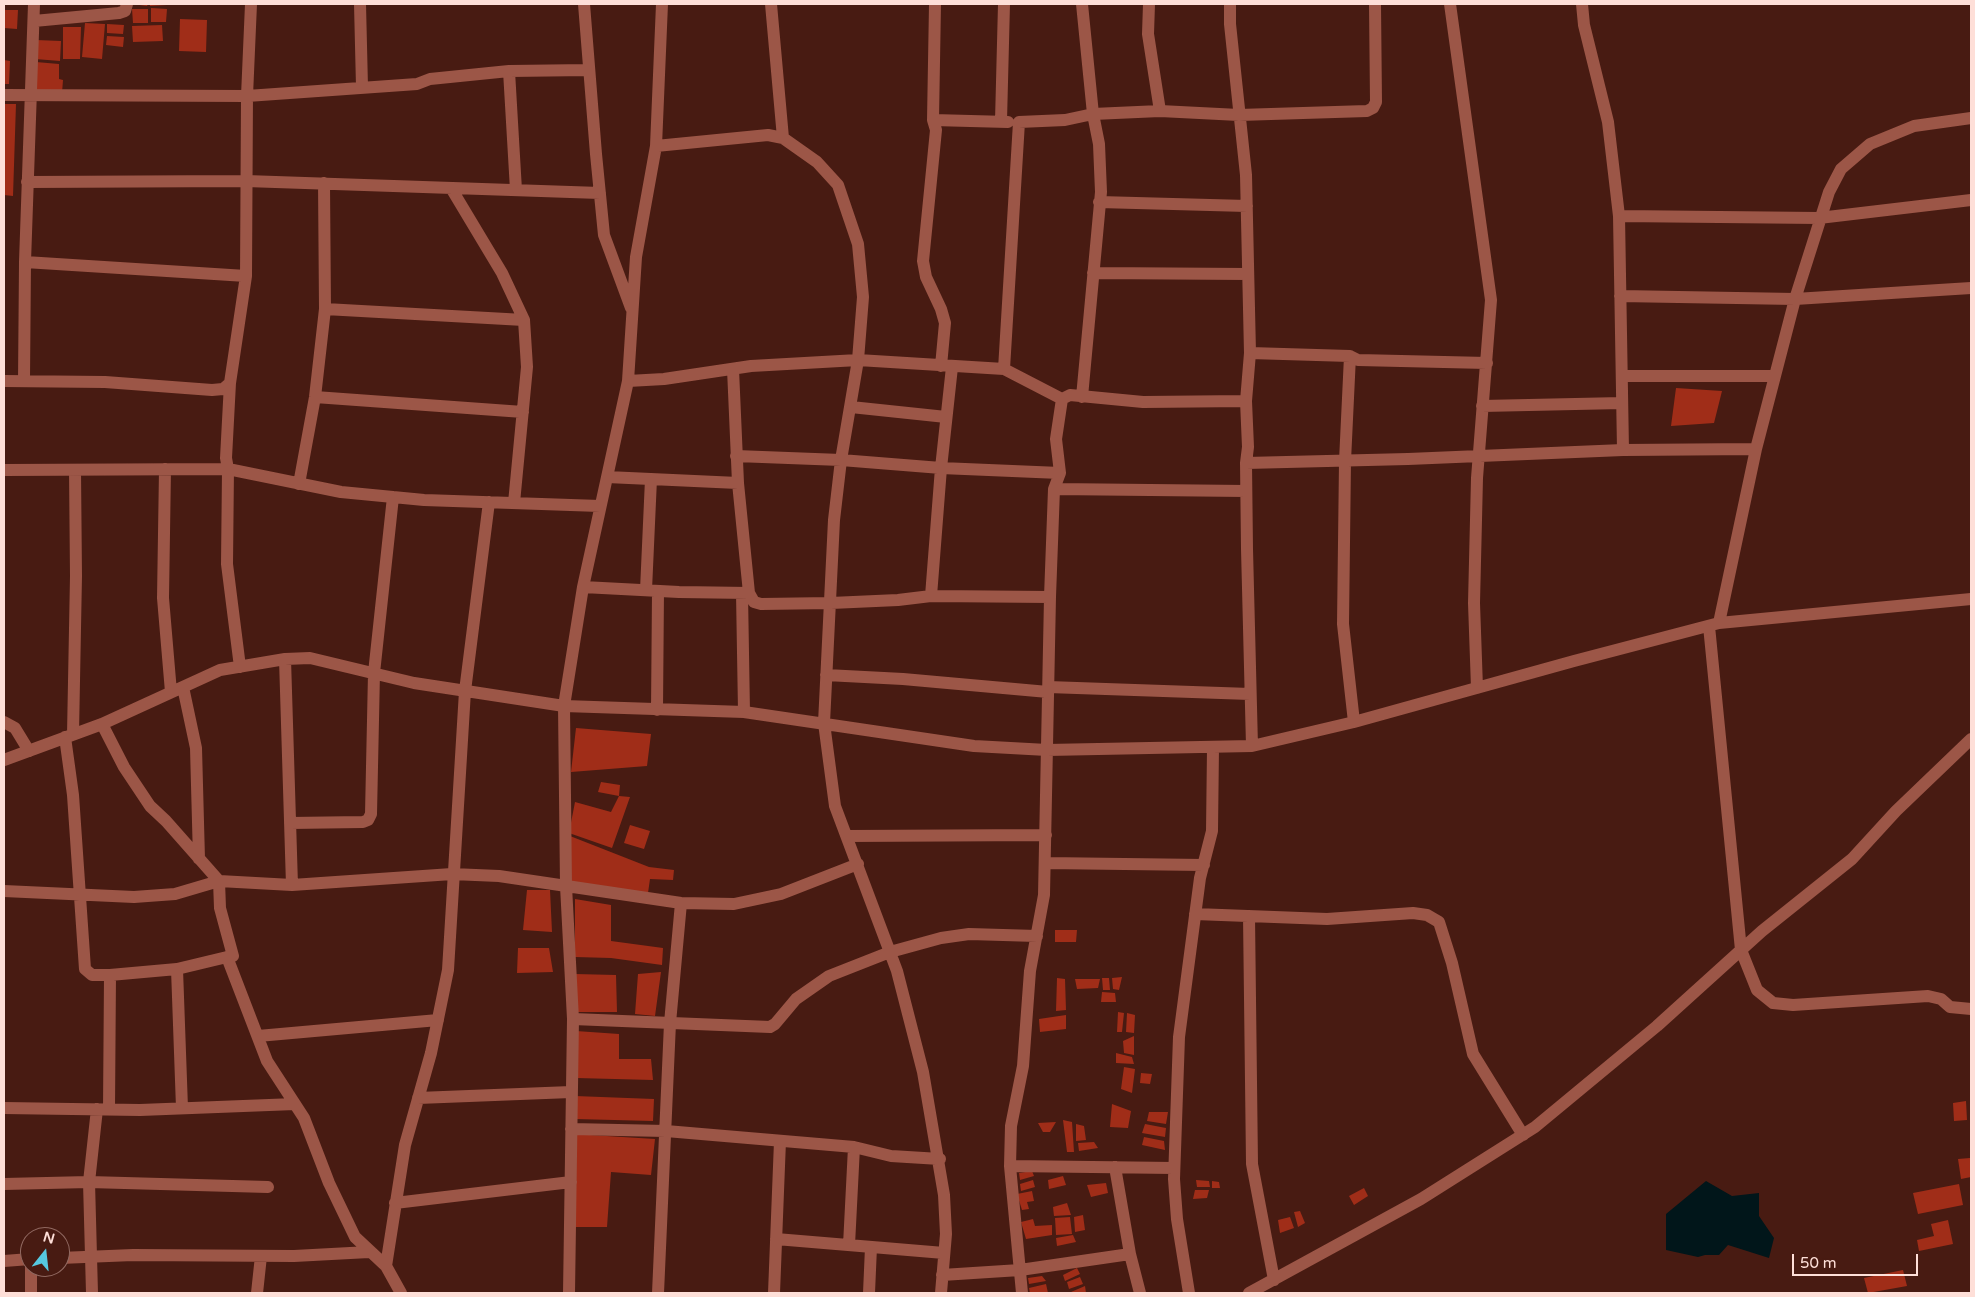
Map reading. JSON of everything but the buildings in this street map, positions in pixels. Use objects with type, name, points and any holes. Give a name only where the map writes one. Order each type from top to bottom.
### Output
[{"type":"street","points":[[24,380],[27,182],[34,4]]},
{"type":"street","points":[[34,21],[119,13],[125,11],[127,4]]},
{"type":"street","points":[[240,667],[228,564],[228,469],[230,383],[246,276],[247,96],[251,4]]},
{"type":"street","points":[[360,4],[362,87]]},
{"type":"street","points":[[584,4],[604,236],[633,313]]},
{"type":"street","points":[[569,1293],[573,1018],[566,886],[564,706],[583,587],[628,381],[636,257],[656,146],[662,4]]},
{"type":"street","points":[[771,4],[783,138]]},
{"type":"street","points":[[931,596],[940,468],[946,417],[947,367],[944,323],[941,309],[926,277],[923,261],[936,130],[933,120],[935,4]]},
{"type":"street","points":[[1001,122],[1004,4]]},
{"type":"street","points":[[1082,4],[1093,114],[1099,144],[1099,202],[1082,397]]},
{"type":"street","points":[[1149,4],[1148,34],[1160,111]]},
{"type":"street","points":[[1230,4],[1246,175],[1247,206],[1250,353],[1246,401],[1248,447],[1246,491],[1252,746]]},
{"type":"street","points":[[933,120],[1019,122],[1065,120],[1093,114],[1160,111],[1239,115],[1367,111],[1373,108],[1376,102],[1375,4]]},
{"type":"street","points":[[1450,4],[1490,291],[1478,457],[1474,603],[1477,688]]},
{"type":"street","points":[[1582,4],[1584,25],[1608,122],[1619,216],[1623,450]]},
{"type":"street","points":[[4,95],[247,96],[418,84],[430,79],[510,71],[589,70]]},
{"type":"street","points":[[510,71],[516,190]]},
{"type":"street","points":[[1971,118],[1914,126],[1870,144],[1841,169],[1819,218],[1795,299],[1756,449],[1714,624],[1719,748],[1741,950],[1757,990],[1773,1003],[1793,1005],[1928,996],[1941,999],[1950,1007],[1971,1009]]},
{"type":"street","points":[[1004,370],[1019,122]]},
{"type":"street","points":[[656,146],[768,135],[783,138],[817,162],[838,185],[858,244],[864,297],[858,360],[841,460],[834,520],[824,723],[835,806],[890,952],[914,1032],[940,1159],[946,1234],[940,1293]]},
{"type":"street","points":[[27,182],[246,181],[600,193]]},
{"type":"street","points":[[299,484],[316,397],[325,310],[324,184]]},
{"type":"street","points":[[451,188],[502,273],[524,320],[527,367],[514,502]]},
{"type":"street","points":[[1619,216],[1819,218],[1971,200]]},
{"type":"street","points":[[1099,202],[1247,206]]},
{"type":"street","points":[[25,262],[246,276]]},
{"type":"street","points":[[1093,273],[1248,274]]},
{"type":"street","points":[[1620,296],[1795,299],[1971,288]]},
{"type":"street","points":[[325,310],[524,320]]},
{"type":"street","points":[[1250,353],[1350,356],[1358,360],[1486,363]]},
{"type":"street","points":[[1350,356],[1345,461],[1343,624],[1354,722]]},
{"type":"street","points":[[628,381],[664,380],[733,369],[814,361],[858,360],[1004,370],[1062,399]]},
{"type":"street","points":[[733,369],[736,456],[746,593],[744,712]]},
{"type":"street","points":[[1622,376],[1775,376]]},
{"type":"street","points":[[4,381],[105,382],[212,390],[222,389],[230,383]]},
{"type":"street","points":[[1062,399],[1070,395],[1143,402],[1246,401]]},
{"type":"street","points":[[316,397],[523,412]]},
{"type":"street","points":[[1022,1293],[1010,1166],[1010,1126],[1023,1066],[1027,993],[1044,895],[1050,597],[1054,489],[1060,473],[1056,439],[1062,399]]},
{"type":"street","points":[[1482,406],[1622,403]]},
{"type":"street","points":[[850,407],[946,417]]},
{"type":"street","points":[[1246,463],[1478,457],[1623,450],[1756,449]]},
{"type":"street","points":[[736,456],[841,460],[940,468],[1060,473]]},
{"type":"street","points":[[165,469],[163,598],[177,690],[196,748],[199,859]]},
{"type":"street","points":[[4,470],[228,469],[341,492],[392,497],[600,506]]},
{"type":"street","points":[[75,470],[76,576],[69,736],[84,969],[92,975],[110,975],[177,968],[233,956],[220,908],[218,881],[150,806],[124,766],[102,724]]},
{"type":"street","points":[[607,477],[738,483]]},
{"type":"street","points":[[651,479],[652,591],[657,710]]},
{"type":"street","points":[[1054,489],[1246,491]]},
{"type":"street","points":[[290,823],[363,822],[368,820],[371,814],[374,673],[392,497]]},
{"type":"street","points":[[386,1266],[404,1145],[438,1020],[448,970],[452,874],[465,691],[489,502]]},
{"type":"street","points":[[583,587],[746,593],[754,602],[761,604],[898,600],[931,596],[1050,597]]},
{"type":"street","points":[[4,760],[102,724],[220,670],[285,659],[310,658],[414,683],[564,706],[744,712],[974,746],[1046,750],[1252,746],[1354,722],[1714,624],[1971,599]]},
{"type":"street","points":[[285,659],[292,885]]},
{"type":"street","points":[[826,675],[1048,690],[1250,694]]},
{"type":"street","points":[[4,722],[15,728],[29,751]]},
{"type":"street","points":[[1249,1293],[1421,1200],[1523,1134],[1657,1026],[1741,950],[1852,859],[1896,811],[1971,739]]},
{"type":"street","points":[[1189,1293],[1177,1219],[1174,1168],[1179,1037],[1195,914],[1212,831],[1214,748]]},
{"type":"street","points":[[847,836],[1046,835]]},
{"type":"street","points":[[1045,863],[1204,865]]},
{"type":"street","points":[[4,891],[134,897],[175,894],[218,881],[292,885],[452,874],[499,876],[681,903],[734,904],[772,896],[858,864]]},
{"type":"street","points":[[658,1293],[670,1024],[681,903]]},
{"type":"street","points":[[1195,914],[1327,919],[1413,913],[1427,916],[1439,922],[1452,964],[1473,1054],[1523,1134]]},
{"type":"street","points":[[1249,916],[1252,1164],[1274,1280]]},
{"type":"street","points":[[573,1018],[670,1024],[770,1027],[775,1024],[796,999],[830,976],[890,952],[942,938],[969,934],[1037,936]]},
{"type":"street","points":[[227,957],[267,1061],[304,1118],[329,1183],[355,1237],[386,1266],[401,1293]]},
{"type":"street","points":[[177,968],[182,1108]]},
{"type":"street","points":[[92,1293],[89,1182],[103,1109],[110,975]]},
{"type":"street","points":[[258,1036],[438,1020]]},
{"type":"street","points":[[418,1098],[571,1092]]},
{"type":"street","points":[[4,1108],[182,1108],[295,1104]]},
{"type":"street","points":[[570,1129],[666,1131],[854,1147],[891,1156],[940,1159]]},
{"type":"street","points":[[774,1293],[780,1141]]},
{"type":"street","points":[[849,1245],[854,1147]]},
{"type":"street","points":[[1010,1166],[1174,1168]]},
{"type":"street","points":[[1115,1167],[1130,1254],[1140,1293]]},
{"type":"street","points":[[4,1184],[89,1182],[268,1187]]},
{"type":"street","points":[[395,1203],[571,1182]]},
{"type":"street","points":[[776,1239],[944,1253]]},
{"type":"street","points":[[869,1293],[872,1247]]},
{"type":"street","points":[[70,1258],[133,1255],[261,1256],[369,1252]]},
{"type":"street","points":[[942,1275],[1020,1270],[1130,1254]]},
{"type":"street","points":[[258,1293],[261,1256]]},
{"type":"street","points":[[4,1261],[20,1260]]},
{"type":"street","points":[[31,1277],[31,1293]]},
{"type":"shaded area","points":[[1706,1181],[1732,1196],[1759,1193],[1759,1216],[1774,1238],[1769,1258],[1728,1245],[1719,1255],[1698,1257],[1666,1250],[1666,1214]]}]
